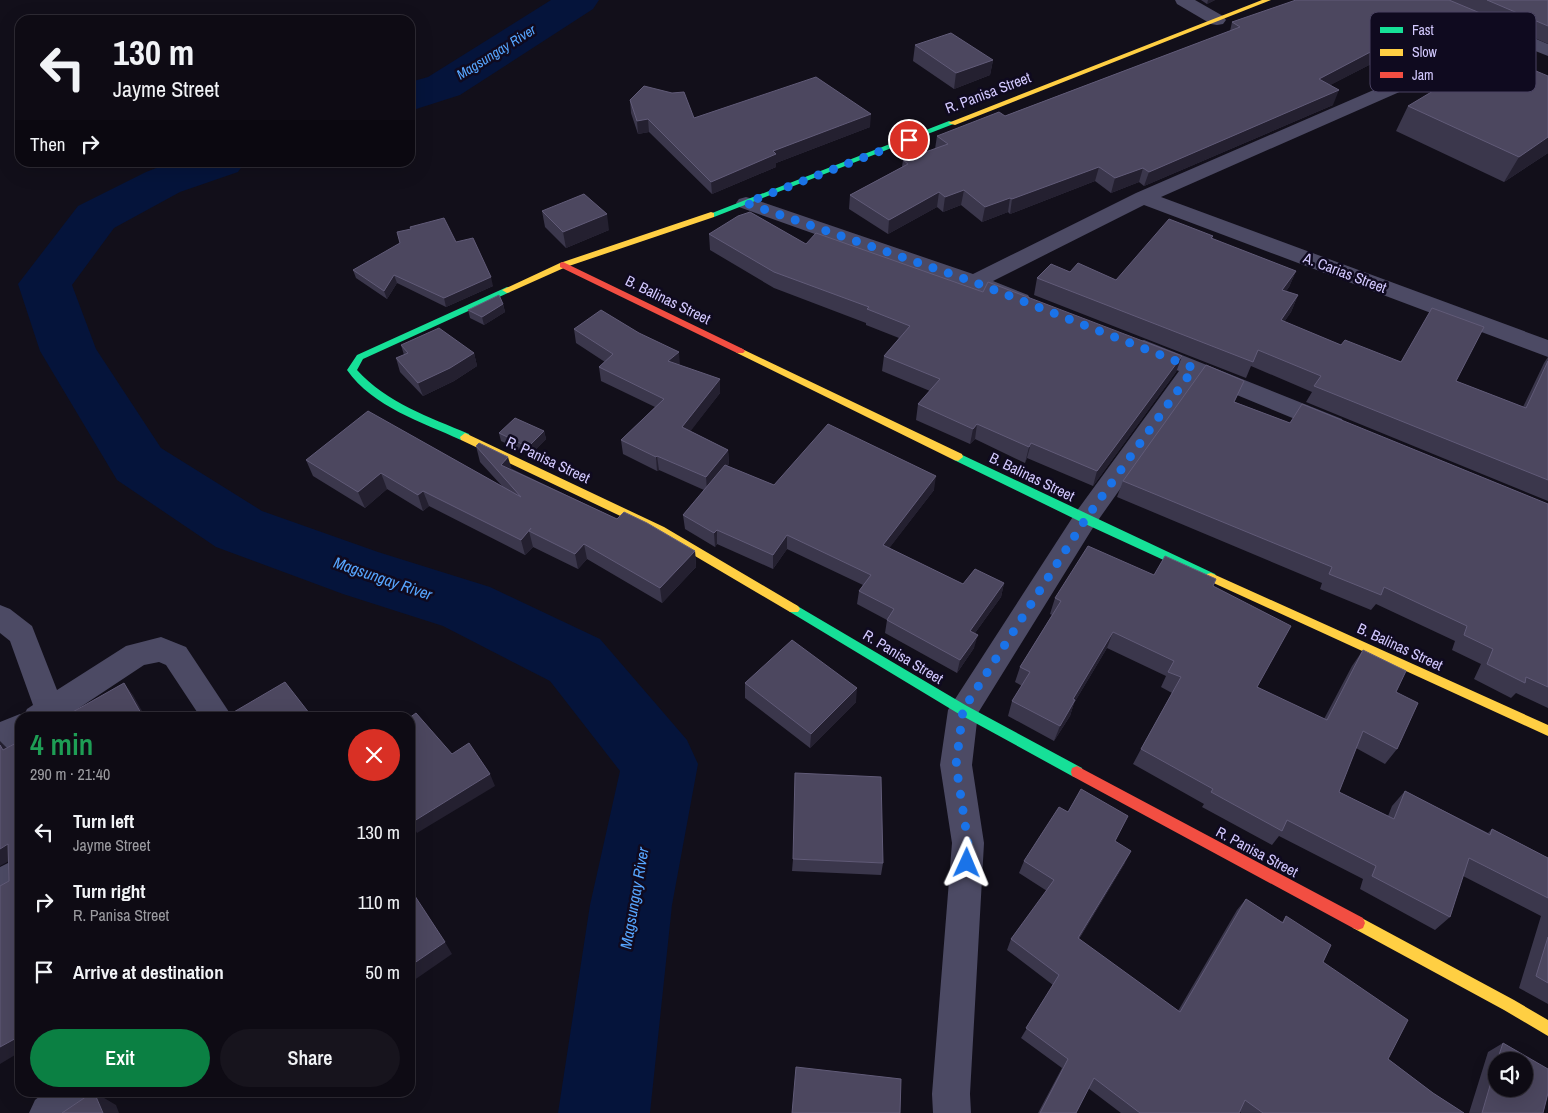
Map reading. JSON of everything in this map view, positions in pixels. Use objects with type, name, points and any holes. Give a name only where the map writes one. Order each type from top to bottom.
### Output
[{"type":"street","points":[[1184,0],[1217,20]]},
{"type":"street","name":"R. Panisa Street","points":[[1268,0],[746,203],[563,266],[360,357],[352,370],[360,382],[378,396],[660,530],[963,710],[1509,1005],[1548,1028]]},
{"type":"street","points":[[1431,0],[1458,12]]},
{"type":"street","points":[[1536,46],[1548,51]]},
{"type":"street","points":[[974,282],[1142,197],[1383,92]]},
{"type":"street","name":"A. Carias Street","points":[[1142,197],[1548,349]]},
{"type":"street","points":[[746,203],[974,282],[1038,307]]},
{"type":"street","name":"B. Balinas Street","points":[[563,266],[1085,520],[1548,731]]},
{"type":"street","points":[[1121,340],[1349,431]]},
{"type":"street","points":[[952,1113],[951,1094],[968,843],[956,765],[963,710],[1085,520],[1194,368]]},
{"type":"street","points":[[0,617],[22,634],[43,712]]},
{"type":"street","points":[[47,712],[136,655],[161,650],[176,656],[214,712]]},
{"type":"street","points":[[0,737],[15,730]]},
{"type":"street","points":[[0,885],[15,876]]},
{"type":"street","points":[[48,1113],[72,1097]]},
{"type":"building","points":[[1296,0],[1449,0],[1478,12],[1370,12],[1370,52],[1319,79],[1339,90],[1149,172],[1143,168],[1115,178],[1099,167],[985,207],[964,190],[945,197],[939,192],[889,220],[850,195],[908,164],[903,160],[948,144],[937,136],[999,112],[1005,116],[1240,27],[1232,22]]},
{"type":"building","points":[[1487,0],[1548,0],[1548,26],[1536,21],[1536,12],[1515,12]]},
{"type":"building","points":[[951,33],[993,60],[956,73],[915,45]]},
{"type":"building","points":[[1536,71],[1548,76],[1548,137],[1519,157],[1408,106],[1431,92],[1536,92]]},
{"type":"building","points":[[816,77],[871,114],[773,151],[776,154],[711,182],[648,119],[637,121],[630,100],[644,86],[672,93],[684,92],[694,118]]},
{"type":"building","points":[[584,194],[607,214],[563,232],[542,211]]},
{"type":"building","points":[[750,212],[806,244],[816,233],[983,292],[988,282],[1182,356],[1097,471],[1031,443],[1029,447],[977,424],[973,429],[918,404],[940,379],[884,356],[910,326],[867,309],[869,307],[774,272],[709,234],[738,216]]},
{"type":"building","points":[[444,218],[456,242],[473,238],[491,277],[444,298],[394,275],[384,291],[353,270],[400,243],[397,232]]},
{"type":"building","points":[[1169,219],[1213,236],[1211,238],[1296,271],[1282,290],[1298,295],[1281,320],[1341,345],[1345,340],[1401,362],[1432,308],[1484,327],[1456,381],[1526,408],[1548,361],[1548,480],[1314,386],[1321,376],[1258,350],[1253,362],[1037,278],[1051,264],[1070,272],[1078,263],[1116,280]]},
{"type":"building","points":[[499,295],[503,304],[482,317],[468,310]]},
{"type":"building","points":[[601,310],[639,333],[679,352],[668,361],[720,379],[682,427],[728,450],[706,477],[656,457],[621,440],[664,399],[599,367],[613,354],[574,329]]},
{"type":"building","points":[[439,328],[474,353],[450,368],[418,383],[396,358],[408,353],[401,345]]},
{"type":"building","points":[[1206,365],[1244,381],[1234,402],[1290,423],[1302,404],[1548,504],[1548,687],[1526,677],[1525,683],[1487,664],[1493,649],[1464,635],[1467,626],[1384,587],[1381,595],[1329,574],[1332,567],[1123,481]]},
{"type":"building","points":[[368,411],[521,497],[476,446],[479,443],[508,457],[501,465],[617,519],[624,512],[695,551],[660,588],[584,544],[575,554],[529,531],[531,528],[521,540],[423,491],[418,495],[381,473],[358,492],[306,460]]},
{"type":"building","points":[[515,418],[544,431],[528,447],[499,433]]},
{"type":"building","points":[[828,424],[936,476],[883,545],[963,584],[975,569],[1004,583],[970,631],[978,635],[960,660],[887,620],[894,609],[859,591],[871,575],[787,535],[773,555],[717,530],[714,533],[683,515],[725,465],[774,485]]},
{"type":"building","points":[[1088,546],[1154,575],[1165,556],[1216,579],[1213,586],[1291,626],[1257,687],[1327,720],[1363,650],[1406,671],[1396,692],[1418,703],[1397,749],[1363,731],[1339,792],[1394,819],[1405,791],[1490,835],[1492,829],[1548,858],[1548,898],[1469,858],[1450,917],[1372,876],[1376,866],[1287,820],[1282,831],[1211,792],[1213,789],[1141,749],[1181,677],[1168,672],[1174,661],[1113,632],[1073,699],[1075,700],[1060,726],[1012,701],[1030,672],[1020,667],[1061,601],[1055,598]]},
{"type":"building","points":[[792,640],[857,688],[811,734],[745,683]]},
{"type":"building","points":[[285,682],[308,712],[234,712]]},
{"type":"building","points":[[124,683],[140,712],[73,712]]},
{"type":"building","points":[[415,714],[452,754],[469,743],[490,774],[415,821]]},
{"type":"building","points":[[15,744],[15,1039],[0,1047],[0,886],[9,881],[8,844],[0,849],[0,745],[3,750]]},
{"type":"building","points":[[795,773],[881,777],[883,863],[793,859]]},
{"type":"building","points":[[1081,789],[1128,816],[1115,841],[1131,851],[1078,938],[1180,1012],[1246,899],[1283,923],[1286,916],[1331,945],[1323,962],[1408,1020],[1388,1059],[1433,1093],[1464,1113],[1263,1113],[1245,1100],[1239,1113],[1140,1113],[1094,1078],[1076,1113],[1040,1113],[1068,1059],[1026,1028],[1059,975],[1011,939],[1054,880],[1024,861],[1059,807],[1068,812]]},
{"type":"building","points":[[415,896],[445,942],[415,963]]},
{"type":"building","points":[[1548,937],[1548,983],[1536,976]]},
{"type":"building","points":[[1503,1043],[1519,1052],[1500,1052]]},
{"type":"building","points":[[1533,1060],[1548,1069],[1548,1093],[1543,1113],[1482,1113],[1488,1092],[1488,1097],[1533,1097]]},
{"type":"building","points":[[796,1067],[901,1079],[900,1113],[792,1113]]},
{"type":"building","points":[[86,1097],[96,1097],[103,1113],[62,1113]]},
{"type":"waterway","name":"Magsungay River","points":[[415,95],[444,86],[579,0]]},
{"type":"waterway","name":"Magsungay River","points":[[206,167],[163,182],[96,217],[45,284],[68,351],[139,464],[239,529],[367,575],[466,606],[575,660],[660,764],[631,905],[604,1113]]},
{"type":"traffic: fast","points":[[711,215],[952,123]]},
{"type":"traffic: fast","points":[[465,437],[419,417],[389,401],[362,382],[352,370],[360,357],[507,290]]},
{"type":"traffic: fast","points":[[958,457],[1085,519],[1211,577]]},
{"type":"traffic: fast","points":[[794,609],[963,710],[1077,772]]},
{"type":"traffic: slow","points":[[952,123],[1268,0]]},
{"type":"traffic: slow","points":[[507,290],[563,265],[711,215]]},
{"type":"traffic: slow","points":[[740,351],[958,457]]},
{"type":"traffic: slow","points":[[465,437],[660,530],[794,609]]},
{"type":"traffic: slow","points":[[1211,577],[1548,731]]},
{"type":"traffic: slow","points":[[1358,923],[1509,1005],[1548,1029]]},
{"type":"traffic: jam","points":[[563,265],[740,351]]},
{"type":"traffic: jam","points":[[1077,772],[1358,923]]},
{"type":"route","points":[[909,140],[746,203],[974,282],[1194,368],[1085,520],[963,710],[956,765],[968,843],[967,863]]}]
